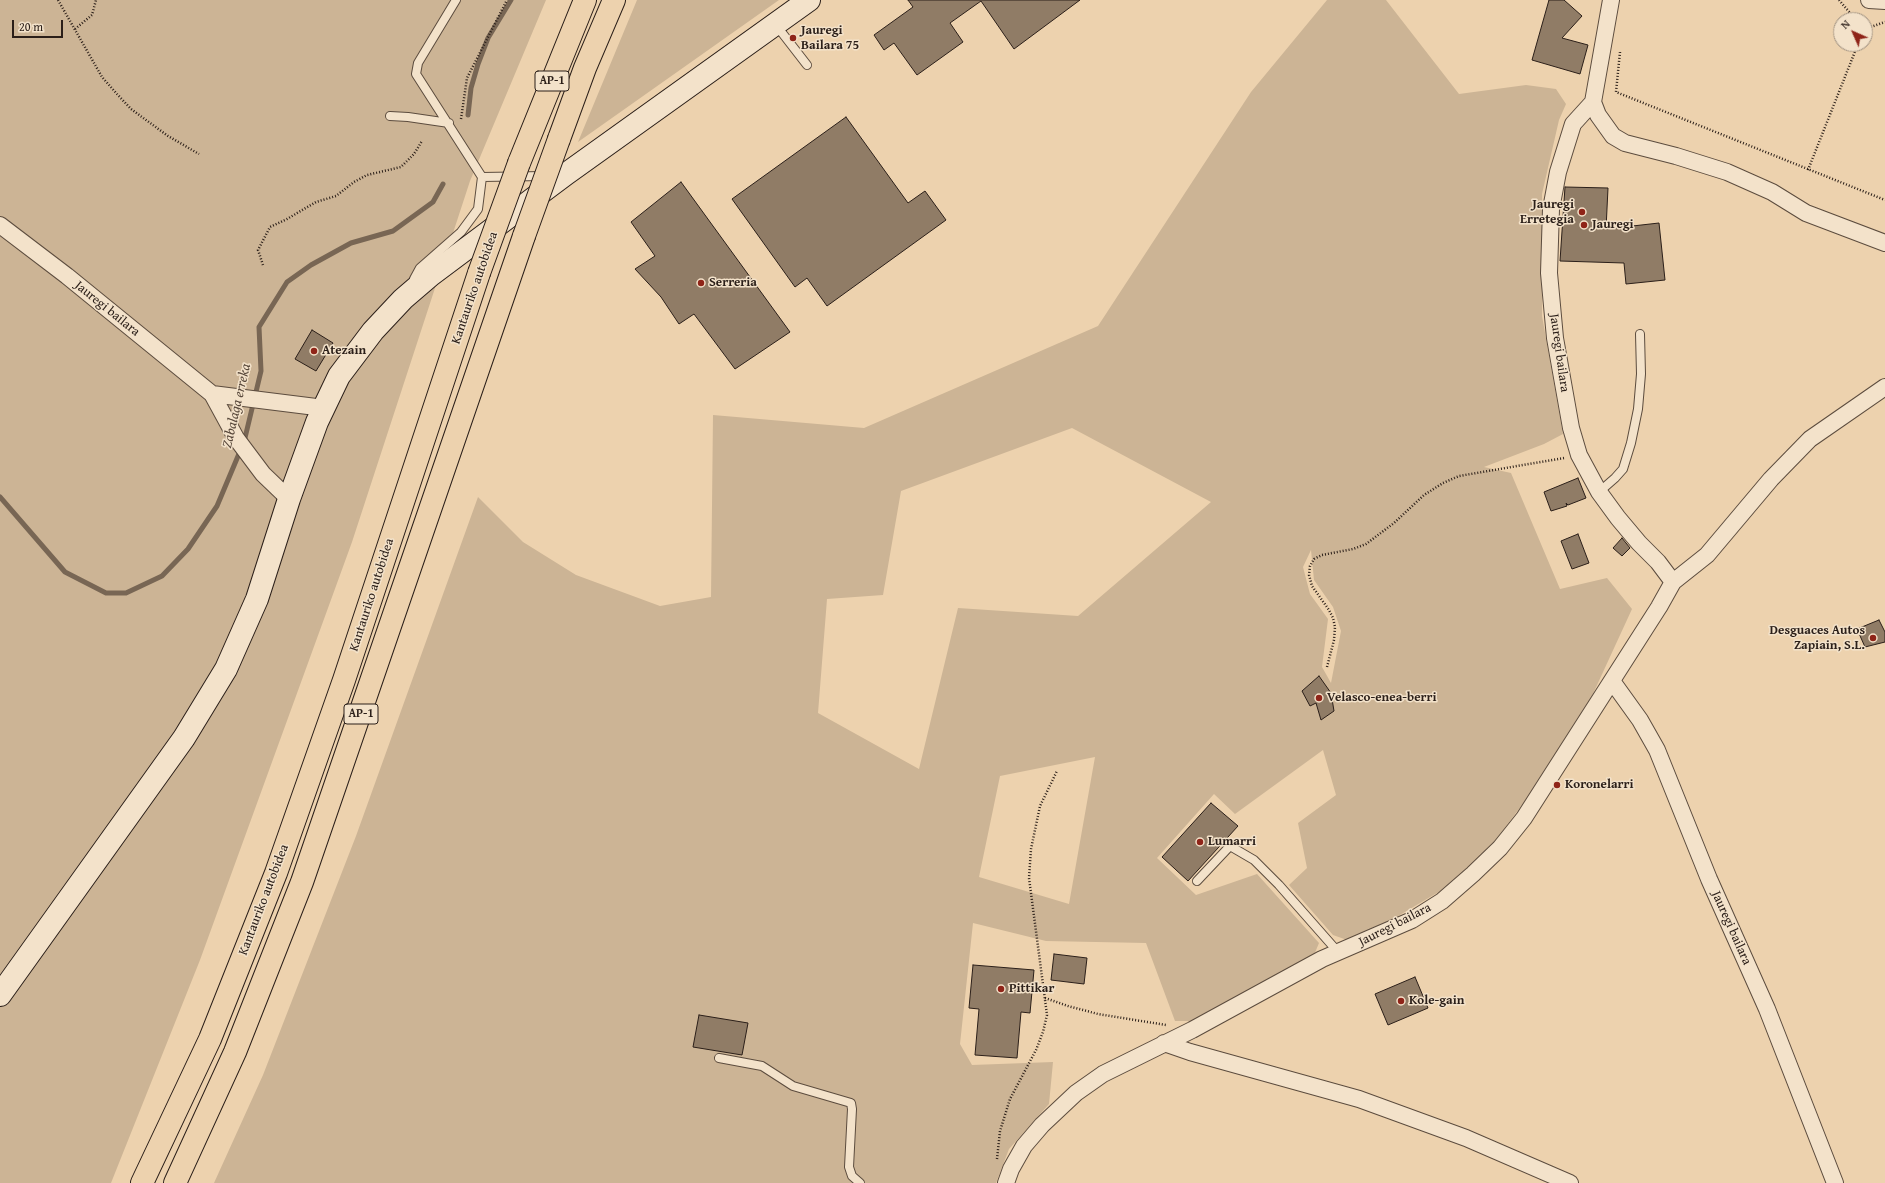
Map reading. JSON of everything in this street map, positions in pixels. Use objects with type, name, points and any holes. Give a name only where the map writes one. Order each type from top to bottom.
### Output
[{"type":"highway","name":"Kantauriko autobidea","points":[[142,1183],[210,1039],[276,873],[344,680],[479,273],[519,163],[585,0]]},
{"type":"highway","name":"Kantauriko autobidea","points":[[175,1183],[235,1052],[302,882],[524,236],[585,68],[614,0]]},
{"type":"main road","points":[[0,995],[184,738],[226,669],[257,599],[289,499],[324,408],[339,376],[373,332],[403,299],[431,275],[566,174],[809,0]]},
{"type":"street","points":[[1611,0],[1593,102],[1598,116],[1613,136],[1625,142],[1727,172],[1772,192],[1806,213],[1885,242]]},
{"type":"street","points":[[1869,0],[1885,1]]},
{"type":"street","name":"Jauregi bailara","points":[[1593,102],[1573,124],[1558,172],[1551,210],[1549,273],[1555,338],[1571,428],[1579,455],[1599,492],[1618,518],[1658,562],[1673,582]]},
{"type":"street","name":"Jauregi bailara","points":[[0,225],[67,276],[212,394],[236,438],[263,474],[289,499]]},
{"type":"street","name":"Jauregi bailara","points":[[1006,1183],[1011,1169],[1024,1146],[1042,1125],[1076,1093],[1103,1074],[1192,1030],[1322,959],[1412,920],[1442,901],[1490,858],[1524,818],[1659,607],[1673,582],[1707,555],[1772,479],[1810,439],[1885,387]]},
{"type":"street","points":[[212,394],[324,408]]},
{"type":"street","name":"Jauregi bailara","points":[[1612,681],[1640,720],[1657,750],[1709,879],[1767,1009],[1835,1183]]},
{"type":"street","points":[[1164,1043],[1190,1052],[1359,1099],[1466,1138],[1570,1183]]},
{"type":"lane","points":[[403,299],[420,268],[461,232],[478,209],[482,177],[449,123],[416,74],[418,63],[456,0]]},
{"type":"lane","points":[[775,24],[807,65]]},
{"type":"lane","points":[[390,116],[408,116],[449,123]]},
{"type":"lane","points":[[482,177],[556,176],[566,174]]},
{"type":"lane","points":[[1599,492],[1623,469],[1631,443],[1638,409],[1641,374],[1640,334]]},
{"type":"lane","points":[[1197,881],[1230,846],[1254,860],[1279,885],[1338,952]]},
{"type":"lane","points":[[719,1058],[762,1066],[793,1086],[851,1103],[850,1167],[852,1176],[860,1183]]},
{"type":"path","points":[[58,0],[102,77],[132,109],[168,136],[199,154]]},
{"type":"path","points":[[74,29],[92,15],[96,0]]},
{"type":"path","points":[[461,143],[461,115],[467,78],[507,0]]},
{"type":"path","points":[[1839,0],[1849,12]]},
{"type":"path","points":[[1873,26],[1885,22]]},
{"type":"path","points":[[1808,170],[1855,52]]},
{"type":"path","points":[[1616,92],[1885,200]]},
{"type":"path","points":[[263,265],[258,250],[270,227],[316,202],[336,196],[354,182],[367,175],[401,167],[414,154],[422,141]]},
{"type":"path","points":[[1327,667],[1334,640],[1335,627],[1333,618],[1312,586],[1309,575],[1310,566],[1314,559],[1322,555],[1353,549],[1366,544],[1394,523],[1424,495],[1443,483],[1459,476],[1579,455]]},
{"type":"path","points":[[996,1166],[1000,1131],[1010,1099],[1036,1050],[1043,1032],[1047,1015],[1037,950],[1030,878],[1032,849],[1040,806],[1057,771]]},
{"type":"path","points":[[1045,998],[1098,1014],[1192,1030]]},
{"type":"shaded area","points":[[0,0],[546,0],[470,181],[352,542],[200,960],[111,1183],[0,1183]]},
{"type":"shaded area","points":[[637,0],[779,0],[578,142]]},
{"type":"shaded area","points":[[1327,0],[1386,0],[1459,94],[1526,85],[1556,89],[1566,104],[1559,120],[1542,194],[1542,316],[1563,434],[1544,444],[1484,467],[1511,473],[1560,589],[1607,578],[1632,609],[1592,696],[1528,797],[1488,850],[1447,887],[1388,922],[1347,940],[1333,935],[1289,885],[1307,868],[1298,823],[1336,795],[1323,750],[1235,814],[1214,794],[1157,858],[1196,895],[1257,874],[1319,943],[1314,955],[1195,1021],[1175,1021],[1146,943],[1046,941],[973,923],[960,1044],[972,1065],[1053,1062],[1049,1104],[1009,1149],[996,1183],[214,1183],[263,1075],[356,836],[478,497],[523,542],[576,575],[660,606],[711,597],[713,415],[864,428],[1098,326],[1251,92]],"holes":[[[1072,428],[1211,502],[1078,616],[958,608],[919,769],[818,713],[827,599],[883,595],[901,491]],[[1311,550],[1314,580],[1333,607],[1341,631],[1331,683],[1322,667],[1328,619],[1310,594],[1303,567]],[[1095,757],[1069,904],[979,877],[1000,776]]]},
{"type":"building","points":[[908,0],[1080,0],[1014,49],[981,1],[950,23],[963,42],[917,75],[894,43],[884,50],[874,35],[913,7]]},
{"type":"building","points":[[1549,0],[1564,0],[1582,16],[1562,38],[1588,45],[1580,74],[1532,60]]},
{"type":"building","points":[[846,117],[908,203],[925,191],[946,220],[827,306],[807,278],[795,287],[732,199]]},
{"type":"building","name":"Serreria","points":[[681,182],[790,332],[735,369],[694,314],[679,324],[661,297],[635,269],[655,256],[631,222]]},
{"type":"building","points":[[1565,187],[1608,188],[1606,229],[1659,223],[1665,280],[1626,284],[1624,263],[1560,261]]},
{"type":"building","name":"Atezain","points":[[312,330],[333,343],[316,371],[295,359]]},
{"type":"building","points":[[1578,478],[1586,498],[1568,505],[1566,503],[1567,506],[1551,511],[1544,492]]},
{"type":"building","points":[[1578,534],[1589,563],[1572,569],[1561,541]]},
{"type":"building","points":[[1622,538],[1630,548],[1622,556],[1613,548]]},
{"type":"building","name":"Desguaces Autos Zapiain, S.L.","points":[[1879,620],[1885,632],[1885,642],[1865,647],[1857,629]]},
{"type":"building","name":"Velasco-enea-berri","points":[[1319,676],[1331,693],[1334,711],[1321,720],[1316,703],[1310,706],[1302,691]]},
{"type":"building","name":"Lumarri","points":[[1211,803],[1238,826],[1188,881],[1162,857]]},
{"type":"building","points":[[1054,954],[1087,958],[1084,984],[1051,980]]},
{"type":"building","points":[[973,965],[1034,970],[1030,1013],[1021,1012],[1017,1058],[975,1055],[979,1009],[969,1008]]},
{"type":"building","name":"Kole-gain","points":[[1415,977],[1428,1008],[1388,1025],[1375,994]]},
{"type":"building","points":[[699,1015],[748,1023],[742,1055],[693,1047]]},
{"type":"waterway","name":"Zabalaga erreka","points":[[468,115],[471,88],[478,64],[488,38],[511,0]]},
{"type":"waterway","name":"Zabalaga erreka","points":[[244,442],[261,371],[259,327],[287,282],[311,265],[351,243],[393,231],[433,202],[443,184]]},
{"type":"waterway","name":"Zabalaga erreka","points":[[0,497],[65,572],[106,593],[126,593],[162,576],[188,549],[217,506],[241,449]]},
{"type":"place","name":"Jauregi Bailara 75","points":[[793,38]]},
{"type":"place","name":"Jauregi Erretegia","points":[[1582,212]]},
{"type":"place","name":"Jauregi","points":[[1584,225]]},
{"type":"place","name":"Serreria","points":[[701,283]]},
{"type":"place","name":"Atezain","points":[[314,351]]},
{"type":"place","name":"Desguaces Autos Zapiain, S.L.","points":[[1873,638]]},
{"type":"place","name":"Velasco-enea-berri","points":[[1319,698]]},
{"type":"place","name":"Koronelarri","points":[[1557,785]]},
{"type":"place","name":"Lumarri","points":[[1200,842]]},
{"type":"place","name":"Pittikar","points":[[1001,989]]},
{"type":"place","name":"Kole-gain","points":[[1401,1001]]}]
